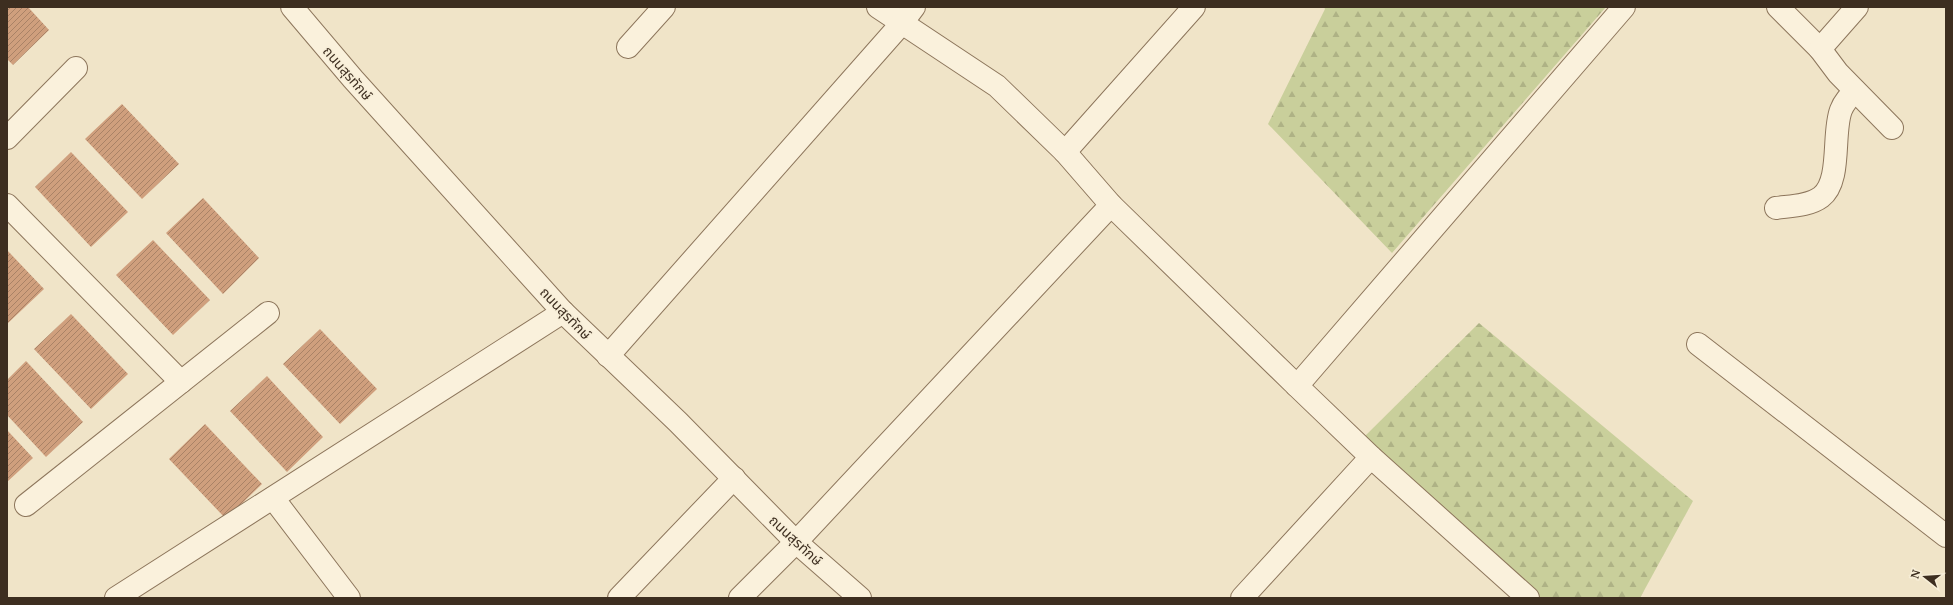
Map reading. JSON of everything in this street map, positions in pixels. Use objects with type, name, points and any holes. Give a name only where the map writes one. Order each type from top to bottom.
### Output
[{"type":"street","name":"ถนนสุรทักษ์","points":[[292,7],[358,85],[563,312],[678,422],[796,542],[860,598]]},
{"type":"street","points":[[628,47],[664,7]]},
{"type":"street","points":[[878,7],[908,15],[997,86],[1065,152],[1111,205],[1297,386],[1371,457],[1528,598]]},
{"type":"street","points":[[1065,152],[1194,7]]},
{"type":"street","points":[[1297,386],[1624,7]]},
{"type":"street","points":[[1778,7],[1820,49],[1838,73],[1892,128]]},
{"type":"street","points":[[1820,49],[1857,7]]},
{"type":"street","points":[[608,356],[908,15]]},
{"type":"street","points":[[7,138],[76,68]]},
{"type":"street","points":[[1776,208],[1808,203],[1822,196],[1830,183],[1835,161],[1840,112],[1844,102],[1856,91]]},
{"type":"street","points":[[7,205],[181,382]]},
{"type":"street","points":[[740,598],[796,542],[1111,205]]},
{"type":"street","points":[[26,505],[268,312]]},
{"type":"street","points":[[116,598],[563,312]]},
{"type":"street","points":[[1698,344],[1946,536]]},
{"type":"street","points":[[1242,598],[1371,457]]},
{"type":"street","points":[[619,598],[734,478]]},
{"type":"street","points":[[273,498],[349,598]]},
{"type":"green space","points":[[1324,7],[1606,7],[1392,253],[1268,124],[1325,9]]},
{"type":"green space","points":[[1479,323],[1693,501],[1640,598],[1538,598],[1363,438]]},
{"type":"building","points":[[7,7],[28,7],[49,30],[13,65],[7,59]]},
{"type":"building","points":[[122,104],[179,164],[142,199],[85,139]]},
{"type":"building","points":[[71,152],[128,212],[91,247],[35,187]]},
{"type":"building","points":[[203,198],[259,258],[223,294],[166,233]]},
{"type":"building","points":[[153,240],[210,300],[173,335],[116,275]]},
{"type":"building","points":[[7,250],[44,289],[7,324]]},
{"type":"building","points":[[71,314],[128,374],[91,409],[34,349]]},
{"type":"building","points":[[320,329],[377,389],[340,424],[283,364]]},
{"type":"building","points":[[26,361],[83,422],[46,457],[7,415],[7,380]]},
{"type":"building","points":[[267,376],[323,437],[287,472],[230,411]]},
{"type":"building","points":[[205,424],[262,484],[226,519],[169,459]]},
{"type":"building","points":[[7,430],[33,458],[7,482]]}]
